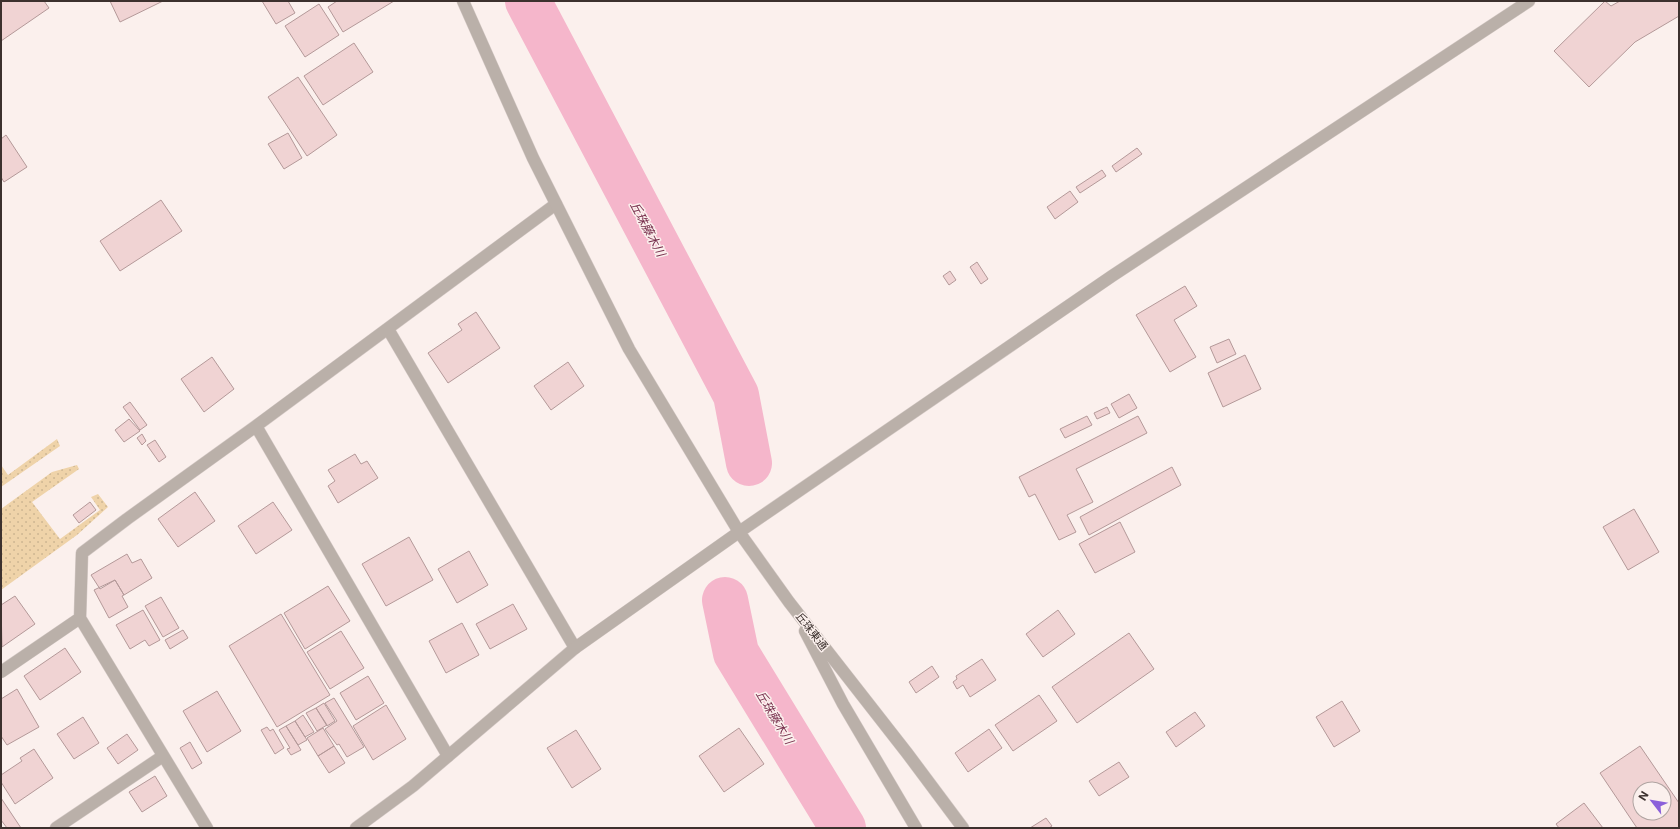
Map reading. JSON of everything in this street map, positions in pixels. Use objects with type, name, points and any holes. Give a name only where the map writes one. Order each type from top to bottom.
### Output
[{"type":"street","points":[[463,1],[533,158],[629,349],[739,532],[789,602]]},
{"type":"street","points":[[356,828],[413,786],[575,648],[739,532],[1112,276],[1529,1]]},
{"type":"street","points":[[207,828],[80,618],[82,554],[127,519],[256,426],[556,204]]},
{"type":"street","points":[[388,329],[575,648]]},
{"type":"street","points":[[256,426],[448,756]]},
{"type":"street","name":"丘珠東通","points":[[789,602],[843,704],[916,828]]},
{"type":"street","name":"丘珠東通","points":[[789,602],[907,753],[963,828]]},
{"type":"street","points":[[1,672],[80,618]]},
{"type":"street","points":[[56,828],[163,756]]},
{"type":"shaded area","points":[[57,439],[60,446],[1,487],[1,465],[8,475]]},
{"type":"shaded area","points":[[77,465],[79,469],[32,502],[60,539],[100,510],[91,497],[98,494],[108,507],[77,535],[1,590],[1,509],[52,472]]},
{"type":"building","points":[[1,1],[44,1],[49,8],[1,41]]},
{"type":"building","points":[[110,1],[163,1],[120,22]]},
{"type":"building","points":[[262,1],[288,1],[295,13],[276,24]]},
{"type":"building","points":[[337,1],[394,1],[343,32],[328,7]]},
{"type":"building","points":[[1605,1],[1611,6],[1620,1],[1679,1],[1679,16],[1635,42],[1589,87],[1554,51]]},
{"type":"building","points":[[319,4],[339,35],[305,57],[285,26]]},
{"type":"building","points":[[354,43],[373,72],[323,105],[304,76]]},
{"type":"building","points":[[298,77],[337,135],[307,156],[268,97]]},
{"type":"building","points":[[288,133],[302,158],[284,169],[268,144]]},
{"type":"building","points":[[6,135],[27,167],[4,182],[1,177],[1,139]]},
{"type":"building","points":[[1137,148],[1142,154],[1116,172],[1112,166]]},
{"type":"building","points":[[1102,170],[1106,176],[1080,193],[1076,187]]},
{"type":"building","points":[[1070,191],[1078,202],[1055,219],[1047,207]]},
{"type":"building","points":[[161,200],[182,231],[120,271],[100,241]]},
{"type":"building","points":[[977,262],[988,279],[981,284],[970,267]]},
{"type":"building","points":[[950,271],[956,280],[949,285],[943,276]]},
{"type":"building","points":[[1185,286],[1197,306],[1174,320],[1196,357],[1170,372],[1136,315]]},
{"type":"building","points":[[476,312],[500,348],[448,383],[428,353],[462,330],[458,324]]},
{"type":"building","points":[[1229,339],[1236,354],[1217,363],[1210,347]]},
{"type":"building","points":[[1245,355],[1261,389],[1223,407],[1208,373]]},
{"type":"building","points":[[212,357],[234,389],[204,412],[181,379]]},
{"type":"building","points":[[568,362],[584,386],[551,410],[534,386]]},
{"type":"building","points":[[1129,394],[1137,408],[1119,418],[1111,404]]},
{"type":"building","points":[[130,402],[147,425],[140,430],[123,407]]},
{"type":"building","points":[[1107,407],[1110,413],[1097,419],[1094,413]]},
{"type":"building","points":[[1087,416],[1092,425],[1065,438],[1060,429]]},
{"type":"building","points":[[1138,416],[1147,433],[1076,469],[1093,502],[1067,515],[1076,532],[1059,540],[1035,494],[1029,497],[1019,477]]},
{"type":"building","points":[[129,419],[140,431],[124,442],[115,430]]},
{"type":"building","points":[[142,434],[146,441],[142,445],[137,438]]},
{"type":"building","points":[[155,440],[166,457],[159,462],[147,445]]},
{"type":"building","points":[[355,454],[361,464],[367,461],[378,478],[338,503],[328,486],[335,481],[328,470]]},
{"type":"building","points":[[1172,467],[1181,485],[1089,535],[1080,517]]},
{"type":"building","points":[[195,492],[215,521],[178,547],[158,519]]},
{"type":"building","points":[[90,502],[96,510],[79,523],[73,515]]},
{"type":"building","points":[[273,502],[292,530],[256,554],[238,526]]},
{"type":"building","points":[[1634,509],[1659,552],[1628,570],[1603,527]]},
{"type":"building","points":[[1120,522],[1135,552],[1095,573],[1079,544]]},
{"type":"building","points":[[409,537],[433,580],[386,606],[362,564]]},
{"type":"building","points":[[469,551],[488,585],[457,603],[438,569]]},
{"type":"building","points":[[127,554],[132,563],[141,559],[152,578],[124,595],[115,580],[100,589],[91,575]]},
{"type":"building","points":[[115,580],[124,595],[122,596],[128,607],[109,618],[94,590]]},
{"type":"building","points":[[328,586],[350,621],[305,649],[284,613]]},
{"type":"building","points":[[15,596],[35,624],[2,647],[1,605]]},
{"type":"building","points":[[161,597],[179,628],[163,637],[145,606]]},
{"type":"building","points":[[513,604],[527,629],[490,649],[476,624]]},
{"type":"building","points":[[143,610],[160,640],[149,646],[145,640],[130,649],[116,625]]},
{"type":"building","points":[[1058,610],[1075,634],[1043,657],[1026,634]]},
{"type":"building","points":[[281,614],[330,695],[277,727],[229,646]]},
{"type":"building","points":[[462,623],[479,655],[446,673],[429,641]]},
{"type":"building","points":[[183,630],[188,638],[170,649],[165,640]]},
{"type":"building","points":[[341,631],[364,668],[330,689],[307,652]]},
{"type":"building","points":[[1129,633],[1154,669],[1077,723],[1052,687]]},
{"type":"building","points":[[65,648],[81,672],[40,700],[24,676]]},
{"type":"building","points":[[982,659],[996,680],[970,697],[963,685],[957,689],[953,682],[957,679],[956,676]]},
{"type":"building","points":[[932,666],[939,677],[916,693],[909,682]]},
{"type":"building","points":[[368,676],[384,703],[356,720],[340,693]]},
{"type":"building","points":[[17,689],[39,727],[7,745],[1,736],[1,699]]},
{"type":"building","points":[[217,691],[241,731],[207,752],[183,711]]},
{"type":"building","points":[[1039,695],[1057,721],[1013,751],[995,725]]},
{"type":"building","points":[[334,698],[364,747],[347,757],[339,744],[337,745],[325,729],[337,721],[325,703]]},
{"type":"building","points":[[1342,701],[1360,731],[1334,747],[1316,717]]},
{"type":"building","points":[[324,703],[335,721],[327,726],[316,708]]},
{"type":"building","points":[[386,705],[406,739],[373,760],[353,726]]},
{"type":"building","points":[[316,708],[327,725],[317,731],[306,713]]},
{"type":"building","points":[[1195,712],[1205,726],[1176,747],[1166,732]]},
{"type":"building","points":[[303,715],[314,732],[305,737],[295,721]]},
{"type":"building","points":[[83,717],[99,743],[74,759],[57,734]]},
{"type":"building","points":[[295,721],[307,740],[298,745],[286,726]]},
{"type":"building","points":[[286,726],[301,750],[291,755],[287,749],[290,748],[279,730]]},
{"type":"building","points":[[267,727],[270,731],[273,729],[284,748],[275,754],[261,730]]},
{"type":"building","points":[[323,728],[334,746],[318,756],[307,738]]},
{"type":"building","points":[[739,728],[764,764],[724,792],[699,756]]},
{"type":"building","points":[[989,729],[1002,748],[968,772],[955,753]]},
{"type":"building","points":[[576,730],[601,769],[572,788],[547,748]]},
{"type":"building","points":[[127,734],[138,750],[118,764],[107,748]]},
{"type":"building","points":[[190,742],[202,763],[192,769],[180,748]]},
{"type":"building","points":[[334,746],[345,763],[329,773],[318,756]]},
{"type":"building","points":[[1640,746],[1664,781],[1632,781],[1632,821],[1600,773]]},
{"type":"building","points":[[34,749],[53,778],[15,804],[1,782],[1,775],[22,761],[20,758]]},
{"type":"building","points":[[1119,762],[1129,777],[1099,796],[1089,781]]},
{"type":"building","points":[[155,776],[167,796],[142,812],[129,792]]},
{"type":"building","points":[[1672,793],[1679,803],[1679,828],[1637,828],[1632,821],[1672,821]]},
{"type":"building","points":[[1,798],[21,828],[7,828],[1,820]]},
{"type":"building","points":[[1584,803],[1603,828],[1559,828],[1556,824]]},
{"type":"building","points":[[1046,818],[1052,826],[1049,828],[1030,828]]},
{"type":"waterway","name":"丘珠藤木川","points":[[528,1],[736,395],[749,463]]},
{"type":"waterway","name":"丘珠藤木川","points":[[725,600],[736,653],[843,828]]}]
